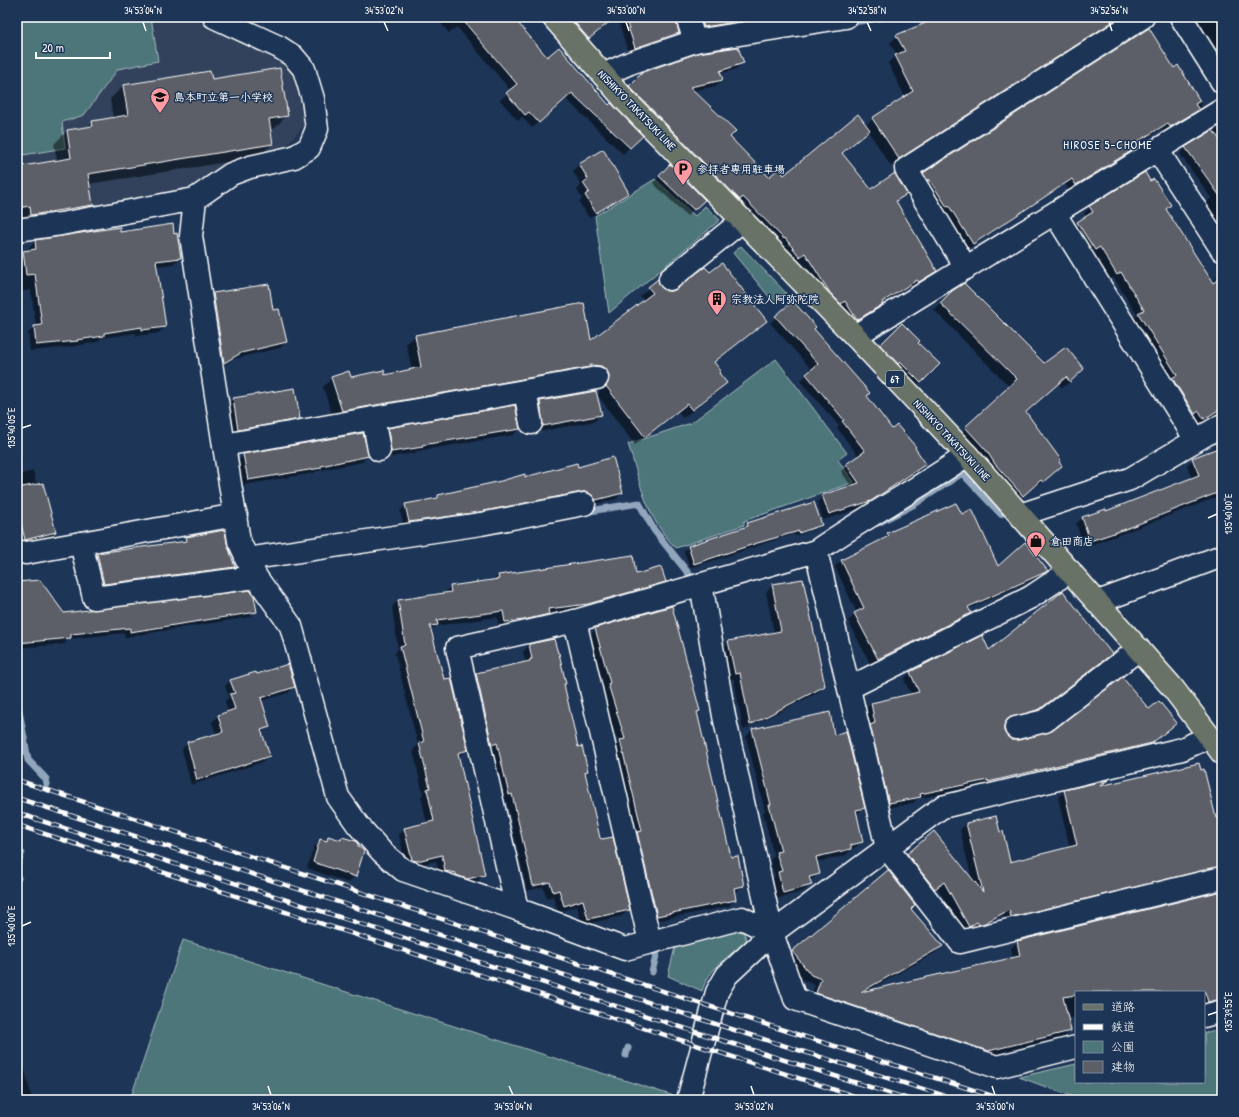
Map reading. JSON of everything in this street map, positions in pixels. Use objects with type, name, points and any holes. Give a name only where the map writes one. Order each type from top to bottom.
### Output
[{"type":"main road","name":"NISHIKYO TAKATSUKI LINE","points":[[553,17],[602,75],[855,336],[967,456],[1172,687],[1216,745]]},
{"type":"street","points":[[17,230],[69,223],[195,199],[231,174],[250,167],[294,157],[309,148],[317,129],[313,99],[304,69],[293,56],[279,47],[214,17]]},
{"type":"street","points":[[687,17],[695,41]]},
{"type":"street","points":[[602,75],[630,63],[695,41],[846,17]]},
{"type":"street","points":[[966,268],[906,169],[1143,17]]},
{"type":"street","points":[[1181,17],[1222,82]]},
{"type":"street","points":[[855,336],[1158,151],[1222,110]]},
{"type":"street","points":[[1158,151],[1222,250]]},
{"type":"street","points":[[195,199],[191,236],[236,515],[239,542],[256,577],[291,626],[338,797],[358,825],[382,852],[403,870],[517,909],[625,949],[742,918],[772,933]]},
{"type":"street","points":[[1055,214],[1196,440]]},
{"type":"street","points":[[670,279],[743,220]]},
{"type":"street","points":[[224,445],[597,378]]},
{"type":"street","points":[[525,391],[531,423]]},
{"type":"street","points":[[373,418],[378,450]]},
{"type":"street","points":[[1020,515],[1130,479],[1222,425]]},
{"type":"street","points":[[517,909],[457,648],[575,621],[816,551],[837,536],[898,501],[967,456]]},
{"type":"street","points":[[246,558],[481,524],[584,504]]},
{"type":"street","points":[[18,548],[26,553],[236,515]]},
{"type":"street","points":[[81,543],[94,598],[256,577]]},
{"type":"street","points":[[816,551],[887,848],[960,942],[1222,878]]},
{"type":"street","points":[[1098,602],[1222,556]]},
{"type":"street","points":[[849,688],[1031,597],[1070,571]]},
{"type":"street","points":[[701,584],[724,716],[772,933],[796,999],[997,1067],[1075,1047]]},
{"type":"street","points":[[575,621],[650,942]]},
{"type":"street","points":[[1016,728],[1045,721],[1139,649]]},
{"type":"street","points":[[688,1100],[717,992],[727,976],[772,933],[942,806],[1182,749],[1216,745]]},
{"type":"street","points":[[1205,1016],[1222,1011]]},
{"type":"shaded area","name":"島本町立第一小学校","points":[[17,17],[195,17],[214,30],[277,58],[287,66],[294,75],[302,101],[303,127],[284,148],[234,158],[196,184],[181,192],[112,205],[17,219]]},
{"type":"green space","points":[[17,17],[151,17],[158,61],[118,69],[84,115],[62,122],[65,148],[17,156]]},
{"type":"green space","points":[[655,179],[695,216],[705,206],[720,220],[609,313],[595,216]]},
{"type":"green space","points":[[741,246],[786,293],[775,304],[733,253]]},
{"type":"green space","points":[[776,359],[847,453],[838,460],[854,482],[744,521],[744,525],[676,548],[657,524],[645,499],[628,444],[691,423]]},
{"type":"green space","points":[[17,849],[25,852],[17,875]]},
{"type":"green space","points":[[742,928],[747,941],[720,963],[709,976],[702,991],[668,976],[676,943]]},
{"type":"green space","points":[[183,940],[674,1096],[670,1100],[130,1100]]},
{"type":"green space","points":[[1222,1028],[1221,1100],[1082,1100],[1019,1077],[1075,1064],[1075,1083],[1205,1083],[1205,1033]]},
{"type":"building","points":[[460,17],[513,17],[547,57],[559,47],[609,105],[611,103],[643,136],[630,148],[572,93],[539,123],[529,112],[525,115],[506,93],[517,84]]},
{"type":"building","points":[[570,17],[615,17],[589,39]]},
{"type":"building","points":[[625,17],[675,17],[679,33],[635,48]]},
{"type":"building","points":[[700,17],[728,17],[730,23],[704,27]]},
{"type":"building","points":[[940,17],[1120,17],[899,159],[872,118],[913,91],[895,55],[905,51],[896,35]]},
{"type":"building","points":[[1149,28],[1174,68],[1178,65],[1200,101],[1195,104],[1199,110],[1170,127],[1168,123],[1129,147],[1131,151],[1076,185],[1072,179],[973,244],[949,206],[947,207],[929,179],[928,181],[923,173]]},
{"type":"building","points":[[738,47],[744,63],[720,71],[723,80],[690,87],[736,131],[730,137],[769,177],[778,169],[784,175],[858,114],[870,130],[842,153],[871,189],[895,173],[907,194],[896,201],[937,271],[919,282],[917,280],[857,320],[845,301],[841,304],[830,293],[805,253],[800,257],[785,238],[784,239],[743,197],[740,200],[629,86],[643,72],[698,53]]},
{"type":"building","points":[[280,68],[288,116],[269,119],[273,144],[88,174],[93,205],[31,215],[30,206],[17,208],[17,167],[71,158],[67,130],[93,126],[92,121],[128,115],[123,85],[210,71],[212,79]]},
{"type":"building","points":[[1213,130],[1222,143],[1222,199],[1185,147]]},
{"type":"building","points":[[603,149],[629,193],[596,213],[585,195],[589,192],[583,183],[588,179],[579,164]]},
{"type":"building","name":"参拝者専用駐車場","points":[[670,164],[705,200],[694,210],[659,176]]},
{"type":"building","points":[[1145,172],[1150,181],[1154,179],[1171,205],[1166,209],[1213,283],[1222,277],[1222,408],[1204,419],[1199,411],[1195,414],[1172,378],[1177,375],[1138,313],[1144,310],[1121,272],[1117,275],[1100,247],[1095,250],[1077,222],[1093,212],[1089,206]]},
{"type":"building","points":[[173,224],[174,234],[177,233],[181,258],[156,261],[166,327],[142,330],[142,327],[104,333],[104,336],[77,340],[78,341],[36,345],[34,326],[42,325],[35,274],[26,275],[23,251],[36,249],[35,240],[120,227],[120,232]]},
{"type":"building","points":[[722,263],[767,321],[714,362],[721,371],[719,373],[727,383],[692,410],[687,404],[645,437],[606,386],[609,376],[607,370],[601,366],[590,365],[590,367],[342,411],[331,377],[349,371],[351,377],[384,370],[385,375],[421,367],[415,335],[584,303],[591,340],[653,293],[648,287],[658,279],[661,287],[666,291],[672,291],[705,267],[710,272]]},
{"type":"building","points":[[964,283],[1044,363],[1066,347],[1084,369],[1070,382],[1066,377],[1026,412],[1061,460],[1059,462],[1062,466],[1043,482],[1041,480],[1023,496],[995,464],[986,450],[965,427],[1017,379],[940,303],[952,291]]},
{"type":"building","points":[[269,284],[273,310],[279,309],[287,342],[241,353],[224,363],[213,293]]},
{"type":"building","points":[[793,301],[816,327],[814,329],[870,393],[867,396],[892,429],[897,425],[916,447],[915,448],[926,464],[871,501],[829,514],[822,495],[859,483],[846,464],[865,451],[842,421],[844,420],[806,374],[818,364],[775,316]]},
{"type":"building","points":[[902,323],[920,341],[918,343],[940,364],[921,383],[900,362],[898,364],[880,345]]},
{"type":"building","points":[[295,388],[300,419],[238,430],[233,398]]},
{"type":"building","points":[[596,391],[602,415],[543,426],[540,401]]},
{"type":"building","points":[[515,405],[520,429],[422,445],[423,447],[391,452],[388,428]]},
{"type":"building","points":[[363,433],[369,456],[321,466],[321,468],[248,480],[243,454]]},
{"type":"building","points":[[1218,448],[1222,458],[1222,491],[1123,530],[1090,541],[1082,517],[1106,509],[1106,511],[1199,475],[1192,458]]},
{"type":"building","points":[[613,457],[623,493],[596,500],[588,492],[582,492],[479,512],[409,522],[405,504],[438,498],[438,495],[525,474],[525,477],[577,463],[578,467]]},
{"type":"building","points":[[43,483],[56,532],[25,540],[17,507],[17,488]]},
{"type":"building","points":[[814,502],[822,525],[799,533],[799,531],[754,544],[694,564],[688,546],[748,526],[747,523]]},
{"type":"building","points":[[956,503],[962,514],[972,509],[998,566],[1025,542],[1048,571],[968,607],[971,613],[878,659],[854,613],[864,608],[841,560],[889,536],[887,533]]},
{"type":"building","points":[[225,530],[227,543],[235,567],[104,584],[97,553],[187,541],[186,537]]},
{"type":"building","points":[[633,555],[636,574],[661,567],[666,582],[588,604],[548,609],[549,614],[524,620],[505,622],[503,611],[437,620],[438,625],[430,626],[444,679],[451,678],[468,750],[458,753],[485,875],[467,879],[456,875],[456,873],[445,871],[442,855],[417,861],[412,860],[404,828],[434,821],[427,789],[430,788],[419,743],[424,742],[400,646],[405,645],[398,600],[451,592],[450,586],[499,579],[498,575]]},
{"type":"building","points":[[803,579],[825,686],[750,725],[740,673],[735,674],[728,641],[781,631],[772,584]]},
{"type":"building","points":[[40,580],[64,613],[250,590],[254,596],[257,612],[130,632],[130,628],[71,634],[71,638],[18,643],[17,582]]},
{"type":"building","points":[[1063,591],[1112,654],[1040,709],[1008,719],[1004,725],[1004,731],[1007,736],[1012,740],[1019,740],[1052,731],[1122,677],[1149,709],[1159,701],[1177,723],[1152,743],[988,782],[988,780],[920,794],[921,797],[889,803],[870,725],[875,723],[871,703],[919,692],[910,672],[982,635],[989,650]]},
{"type":"building","points":[[672,606],[700,711],[697,712],[731,857],[738,856],[744,886],[734,888],[736,900],[657,916],[637,832],[642,831],[620,740],[625,739],[608,684],[610,683],[595,628]]},
{"type":"building","points":[[554,639],[559,653],[566,684],[564,684],[578,747],[582,746],[588,771],[585,772],[600,838],[613,837],[630,910],[588,919],[583,900],[564,906],[559,890],[553,892],[550,882],[533,886],[512,794],[509,795],[497,743],[492,745],[476,673],[530,661],[530,659],[532,659],[529,644]]},
{"type":"building","points":[[288,664],[295,687],[261,698],[270,727],[261,730],[270,756],[197,780],[187,742],[223,732],[218,715],[235,709],[230,694],[235,693],[230,680],[256,672],[257,674]]},
{"type":"building","points":[[830,712],[834,735],[846,731],[865,808],[856,810],[863,842],[851,845],[851,849],[816,857],[820,874],[809,877],[812,885],[783,893],[778,872],[782,871],[776,852],[781,851],[752,729]]},
{"type":"building","points":[[1199,763],[1201,770],[1204,769],[1216,818],[1222,816],[1222,866],[1011,917],[1009,910],[985,923],[979,925],[977,922],[969,927],[944,882],[935,889],[907,854],[934,831],[983,892],[966,823],[996,816],[1000,832],[1003,831],[1010,862],[1077,845],[1064,790],[1108,780],[1100,786]]},
{"type":"building","points":[[328,836],[341,840],[342,837],[356,841],[359,847],[364,851],[356,877],[313,862],[320,839],[327,841]]},
{"type":"building","points":[[888,870],[915,905],[911,909],[943,946],[861,992],[1020,956],[1017,941],[1222,891],[1222,999],[1208,1002],[1205,991],[1075,991],[1075,995],[1063,997],[1071,1031],[988,1051],[816,993],[821,979],[811,975],[792,951]]},
{"type":"building","points":[[1222,1024],[1222,1031],[1217,1032],[1215,1026]]},
{"type":"waterway","points":[[847,23],[884,17]]},
{"type":"waterway","points":[[878,523],[913,505],[962,473],[1001,514]]},
{"type":"waterway","points":[[584,512],[639,503],[654,530],[692,578],[698,576]]},
{"type":"waterway","points":[[17,700],[28,760],[46,779],[47,784]]},
{"type":"waterway","points":[[652,972],[658,948]]},
{"type":"waterway","points":[[626,1055],[628,1048]]},
{"type":"railway","points":[[17,780],[736,1015],[1005,1100]]},
{"type":"railway","points":[[17,798],[728,1028],[958,1100]]},
{"type":"railway","points":[[17,813],[911,1100]]},
{"type":"railway","points":[[17,825],[866,1100]]},
{"type":"place","name":"島本町立第一小学校","points":[[160,114]]},
{"type":"place","name":"参拝者専用駐車場","points":[[683,186]]},
{"type":"place","name":"宗教法人阿弥陀院","points":[[717,316]]},
{"type":"place","name":"倉田商店","points":[[1036,558]]},
{"type":"district","name":"HIROSE 5-CHOME","points":[[1108,144]]}]
